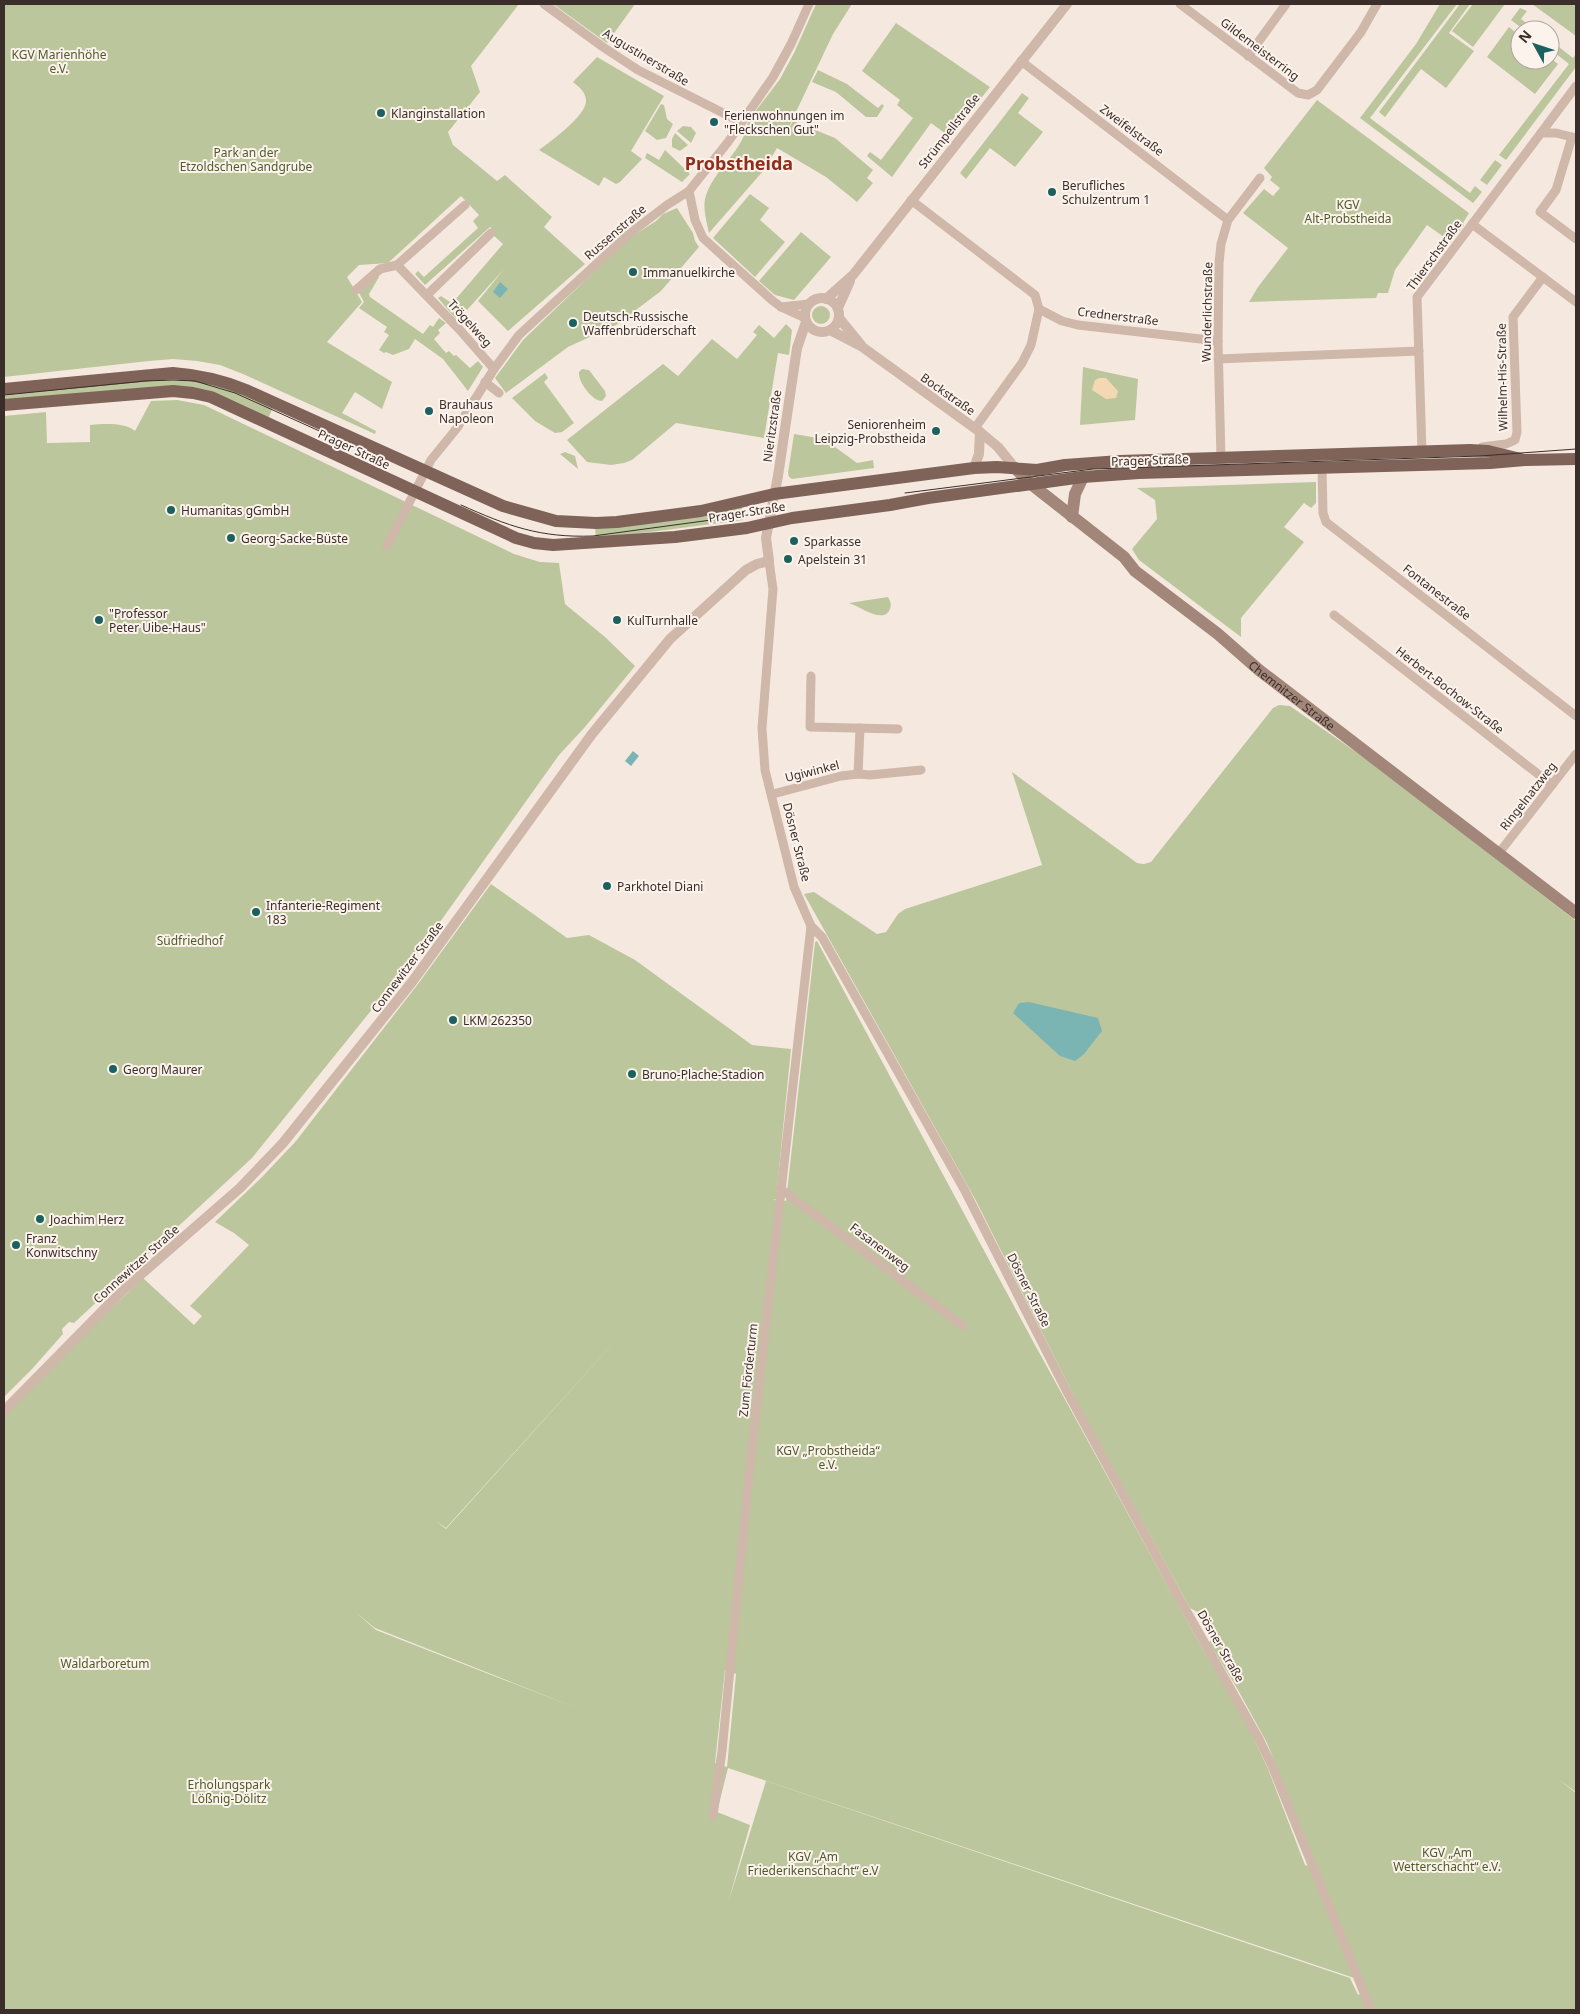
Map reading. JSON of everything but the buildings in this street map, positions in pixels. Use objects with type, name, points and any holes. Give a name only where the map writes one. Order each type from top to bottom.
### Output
[{"type":"main road","name":"Prager Straße","points":[[4,389],[151,374],[196,374],[216,378],[238,386],[511,509],[548,519],[574,523],[617,522],[701,511],[974,468],[1037,470],[1120,461],[1470,450],[1501,454],[1525,460]]},
{"type":"main road","name":"Prager Straße","points":[[4,405],[154,392],[193,392],[230,404],[516,538],[534,543],[574,544],[747,528],[928,498],[1083,477],[1139,473],[1504,463],[1525,460],[1576,459]]},
{"type":"main road","name":"Chemnitzer Straße","points":[[1015,468],[1031,484],[1124,557],[1135,571],[1218,634],[1266,676],[1576,912]]},
{"type":"main road","points":[[1072,517],[1075,494],[1083,477]]},
{"type":"street","name":"Augustinerstraße","points":[[544,4],[638,70],[741,122]]},
{"type":"street","name":"Russenstraße","points":[[387,546],[433,457],[457,428],[485,382],[519,335],[629,234],[667,204],[689,191],[728,142],[773,77],[791,44],[809,4]]},
{"type":"street","name":"Strümpellstraße","points":[[826,299],[852,275],[1067,4]]},
{"type":"street","name":"Gildemeisterring","points":[[1180,4],[1298,93],[1308,95],[1317,90],[1355,39],[1377,4]]},
{"type":"street","points":[[1248,56],[1286,4]]},
{"type":"street","name":"Zweifelstraße","points":[[1021,61],[1228,220]]},
{"type":"street","name":"Thierschstraße","points":[[1422,452],[1416,297],[1576,86]]},
{"type":"street","points":[[1541,133],[1556,133],[1574,137],[1556,190],[1540,212],[1576,239]]},
{"type":"street","name":"Wunderlichstraße","points":[[1221,458],[1218,358],[1219,263],[1228,220],[1260,178]]},
{"type":"street","points":[[689,191],[696,220],[703,238],[781,307],[806,320],[816,332]]},
{"type":"street","name":"Crednerstraße","points":[[911,200],[1035,296],[1040,309],[1062,321],[1078,325],[1218,341]]},
{"type":"street","points":[[356,290],[380,269],[397,265],[466,205]]},
{"type":"street","points":[[1472,224],[1576,302]]},
{"type":"street","points":[[427,295],[491,233]]},
{"type":"street","name":"Trögelweg","points":[[397,265],[494,369]]},
{"type":"street","name":"Strümpellstraße","points":[[838,313],[852,275]]},
{"type":"street","name":"Wilhelm-His-Straße","points":[[1470,450],[1506,444],[1515,440],[1517,432],[1513,316],[1543,277]]},
{"type":"street","points":[[781,307],[809,304],[817,299],[826,299],[838,313],[834,327],[830,330],[816,332],[797,348]]},
{"type":"street","points":[[806,320],[805,313],[809,304]]},
{"type":"street","points":[[974,468],[979,454],[978,430],[1022,363],[1031,345],[1040,309]]},
{"type":"street","name":"Bockstraße","points":[[838,313],[861,346]]},
{"type":"street","name":"Nieritzstraße","points":[[773,501],[797,348],[806,320]]},
{"type":"street","name":"Bockstraße","points":[[830,330],[861,346],[978,430],[998,447],[1015,468]]},
{"type":"street","points":[[1218,358],[1419,352]]},
{"type":"street","points":[[485,382],[499,393]]},
{"type":"street","name":"Fontanestraße","points":[[1322,468],[1326,522],[1576,716]]},
{"type":"street","points":[[769,561],[766,538],[773,501]]},
{"type":"street","name":"Dösner Straße","points":[[769,561],[773,589],[762,728],[765,770],[773,794],[794,887],[811,926],[822,937],[964,1189],[1071,1398],[1182,1603],[1259,1739],[1272,1766],[1371,2010]]},
{"type":"street","name":"Connewitzer Straße","points":[[4,1411],[123,1290],[240,1188],[283,1143],[412,982],[487,881],[569,763],[670,639],[746,570],[757,564],[769,561]]},
{"type":"street","name":"Herbert-Bochow-Straße","points":[[1334,615],[1552,785]]},
{"type":"street","points":[[811,676],[810,727],[898,729]]},
{"type":"street","name":"Ugiwinkel","points":[[858,774],[860,728]]},
{"type":"street","name":"Ringelnatzweg","points":[[1499,853],[1576,754]]},
{"type":"street","name":"Ugiwinkel","points":[[773,794],[841,776],[921,770]]},
{"type":"street","name":"Zum Förderturm","points":[[713,1816],[722,1751],[749,1474],[811,926]]},
{"type":"street","name":"Fasanenweg","points":[[781,1188],[963,1326]]},
{"type":"green space","name":"Park an der Etzoldschen Sandgrube","points":[[4,4],[519,4],[471,66],[480,92],[448,132],[453,145],[497,181],[505,175],[552,217],[544,227],[585,264],[508,331],[478,301],[504,269],[467,310],[455,318],[438,298],[441,296],[450,302],[455,300],[503,244],[493,235],[495,232],[490,227],[425,285],[415,274],[418,271],[424,277],[478,228],[473,221],[479,215],[461,196],[388,263],[359,265],[347,277],[362,302],[327,342],[392,382],[382,409],[355,392],[342,413],[376,431],[375,434],[243,374],[220,365],[197,361],[173,359],[4,377]]},
{"type":"green space","points":[[553,4],[635,4],[607,43]]},
{"type":"green space","points":[[816,4],[852,4],[833,34],[786,133],[793,121],[835,138],[873,170],[867,178],[873,183],[857,202],[826,177],[777,148],[764,170],[709,233],[704,208],[709,189],[741,142],[746,132],[748,121],[780,79]]},
{"type":"green space","points":[[1440,4],[1457,4],[1370,118],[1470,193],[1475,186],[1482,192],[1473,203],[1360,118],[1416,44]]},
{"type":"green space","points":[[1460,4],[1470,4],[1449,33],[1474,51],[1446,88],[1421,69],[1385,117],[1379,112]]},
{"type":"green space","points":[[1473,4],[1505,4],[1473,47],[1452,31]]},
{"type":"green space","points":[[1532,4],[1576,4],[1576,36],[1560,24],[1560,20],[1554,20]]},
{"type":"green space","points":[[1520,8],[1527,11],[1521,19],[1522,20],[1511,20]]},
{"type":"green space","points":[[896,23],[990,87],[950,137],[931,123],[892,177],[867,156],[870,152],[881,160],[913,118],[897,105],[900,100],[862,71]]},
{"type":"green space","points":[[1509,27],[1510,70],[1553,70],[1535,94],[1487,57]]},
{"type":"green space","points":[[1560,48],[1573,58],[1576,54],[1576,67],[1506,160],[1499,155],[1569,64],[1560,57]]},
{"type":"green space","points":[[597,57],[664,96],[631,151],[642,159],[620,182],[616,184],[604,177],[599,186],[539,150],[567,128],[580,114],[586,98],[582,90],[573,82]]},
{"type":"green space","points":[[818,70],[847,84],[878,108],[882,104],[884,106],[877,117],[866,117],[836,92],[812,82]]},
{"type":"green space","points":[[1022,93],[1029,98],[1018,113],[1043,132],[1015,167],[990,148],[966,179],[960,173]]},
{"type":"green space","name":"KGV Alt-Probstheida","points":[[1317,100],[1469,213],[1463,223],[1464,225],[1451,242],[1427,225],[1395,270],[1388,293],[1378,293],[1376,298],[1249,302],[1288,248],[1243,213],[1264,189],[1273,196],[1280,188],[1270,180],[1272,177],[1264,168]]},
{"type":"green space","points":[[661,104],[664,105],[667,119],[673,124],[666,138],[657,140],[645,131]]},
{"type":"green space","points":[[683,126],[691,127],[696,133],[691,143],[677,131]]},
{"type":"green space","points":[[675,133],[688,145],[680,151],[672,147],[672,139]]},
{"type":"green space","points":[[665,150],[690,174],[682,182],[645,158],[647,153],[659,160]]},
{"type":"green space","points":[[1495,160],[1502,165],[1487,185],[1480,180]]},
{"type":"green space","points":[[750,194],[769,208],[760,220],[785,242],[755,277],[713,238]]},
{"type":"green space","points":[[677,208],[693,233],[699,247],[661,291],[616,325],[568,347],[506,393],[495,378],[523,340],[628,239],[656,221],[663,214]]},
{"type":"green space","points":[[801,232],[831,257],[794,300],[775,295],[759,281]]},
{"type":"green space","points":[[378,276],[369,294],[370,297],[423,334],[430,325],[433,327],[439,318],[446,323],[438,330],[440,333],[434,339],[446,353],[449,351],[454,356],[456,355],[470,368],[478,361],[483,367],[468,391],[443,359],[415,339],[409,349],[393,355],[379,350],[389,335],[384,332],[387,327],[359,308],[364,302],[359,293]]},
{"type":"green space","points":[[821,306],[827,309],[830,315],[827,321],[821,324],[815,321],[812,315],[815,309]]},
{"type":"green space","points":[[786,324],[792,330],[789,355],[778,353],[764,438],[676,423],[632,460],[611,465],[587,462],[567,440],[663,364],[678,376],[712,339],[737,359],[757,335],[753,332],[759,325],[774,338]]},
{"type":"green space","points":[[1083,367],[1138,379],[1135,420],[1080,425]]},
{"type":"green space","points":[[582,369],[589,370],[605,391],[606,396],[602,401],[594,398],[583,386],[579,376],[579,372]]},
{"type":"green space","points":[[545,373],[548,378],[544,382],[574,423],[562,432],[555,433],[535,421],[512,398]]},
{"type":"green space","points":[[173,377],[215,383],[273,407],[268,419],[212,392],[4,400],[4,392]]},
{"type":"green space","name":"Südfriedhof","points":[[177,400],[204,405],[514,554],[540,562],[559,563],[565,604],[605,637],[635,666],[585,727],[559,755],[420,950],[252,1158],[74,1323],[69,1322],[62,1329],[63,1334],[4,1397],[4,416],[46,412],[47,443],[90,442],[90,425],[120,425],[135,431],[151,401]]},
{"type":"green space","points":[[794,434],[824,439],[857,463],[873,460],[874,468],[792,479],[788,473]]},
{"type":"green space","points":[[565,452],[575,456],[578,469],[560,454]]},
{"type":"green space","points":[[1316,482],[1316,503],[1311,508],[1304,503],[1284,527],[1304,542],[1241,618],[1241,637],[1139,560],[1132,549],[1157,519],[1155,500],[1137,488]]},
{"type":"green space","points":[[742,507],[743,520],[596,539],[595,528]]},
{"type":"green space","points":[[888,597],[891,607],[887,613],[882,615],[871,613],[849,603]]},
{"type":"green space","points":[[1279,705],[1290,706],[1376,766],[1576,921],[1576,1792],[1558,1779],[1576,1793],[1576,2010],[4,2010],[4,1411],[143,1278],[194,1325],[202,1316],[190,1306],[249,1245],[234,1233],[215,1222],[296,1141],[418,984],[491,884],[567,938],[589,935],[635,960],[752,1045],[791,1049],[776,1199],[773,1200],[786,1201],[815,942],[817,941],[1035,1345],[1192,1630],[1250,1730],[1268,1769],[1305,1865],[1318,1869],[1267,1743],[1209,1642],[1215,1637],[1199,1613],[1190,1608],[1080,1408],[975,1199],[804,894],[814,892],[877,934],[886,932],[898,914],[905,909],[1042,865],[1012,772],[1137,863],[1151,862],[1273,708]],"holes":[[[634,1320],[446,1529],[436,1521],[446,1528]],[[355,1612],[375,1628],[579,1709],[376,1630]],[[725,1670],[736,1674],[727,1767],[715,1763]],[[728,1768],[1363,1981],[1367,1990],[1358,1995],[1350,1978],[766,1781],[728,1903],[750,1825],[717,1812]]]},
{"type":"sand","points":[[1106,378],[1118,391],[1116,398],[1106,399],[1092,390],[1095,380]]},
{"type":"water","points":[[500,282],[508,289],[500,298],[493,292]]},
{"type":"water","points":[[633,751],[639,756],[631,766],[625,761]]},
{"type":"water","points":[[1029,1002],[1098,1018],[1102,1031],[1084,1054],[1075,1061],[1060,1056],[1013,1013],[1019,1003]]},
{"type":"tram line","points":[[4,395],[145,381],[195,381],[235,393],[386,461]]},
{"type":"tram line","points":[[905,493],[1093,469],[1480,456],[1576,449]]},
{"type":"tram line","points":[[461,505],[509,525],[540,533],[574,536],[593,536],[785,510]]},
{"type":"place","name":"Klanginstallation","points":[[381,113]]},
{"type":"place","name":"Ferienwohnungen im \"Fleckschen Gut\"","points":[[714,122]]},
{"type":"place","name":"Berufliches Schulzentrum 1","points":[[1052,192]]},
{"type":"place","name":"Immanuelkirche","points":[[633,272]]},
{"type":"place","name":"Deutsch-Russische Waffenbrüderschaft","points":[[573,323]]},
{"type":"place","name":"Brauhaus Napoleon","points":[[429,411]]},
{"type":"place","name":"Seniorenheim Leipzig-Probstheida","points":[[936,431]]},
{"type":"place","name":"Humanitas gGmbH","points":[[171,510]]},
{"type":"place","name":"Georg-Sacke-Büste","points":[[231,538]]},
{"type":"place","name":"Sparkasse","points":[[794,541]]},
{"type":"place","name":"Apelstein 31","points":[[788,559]]},
{"type":"place","name":"\"Professor Peter Uibe-Haus\"","points":[[99,620]]},
{"type":"place","name":"KulTurnhalle","points":[[617,620]]},
{"type":"place","name":"Parkhotel Diani","points":[[607,886]]},
{"type":"place","name":"Infanterie-Regiment 183","points":[[256,912]]},
{"type":"place","name":"LKM 262350","points":[[453,1020]]},
{"type":"place","name":"Georg Maurer","points":[[113,1069]]},
{"type":"place","name":"Bruno-Plache-Stadion","points":[[632,1074]]},
{"type":"place","name":"Joachim Herz","points":[[40,1219]]},
{"type":"place","name":"Franz Konwitschny","points":[[16,1245]]},
{"type":"district","name":"Probstheida","points":[[739,163]]},
{"type":"park label","name":"KGV Marienhöhe e.V.","points":[[59,61]]},
{"type":"park label","name":"KGV „Probstheida“ e.V.","points":[[828,1457]]},
{"type":"park label","name":"Waldarboretum","points":[[105,1663]]},
{"type":"park label","name":"Erholungspark Lößnig-Dölitz","points":[[229,1791]]},
{"type":"park label","name":"KGV „Am Wetterschacht“ e.V.","points":[[1447,1859]]},
{"type":"park label","name":"KGV „Am Friederikenschacht“ e.V","points":[[813,1863]]}]
